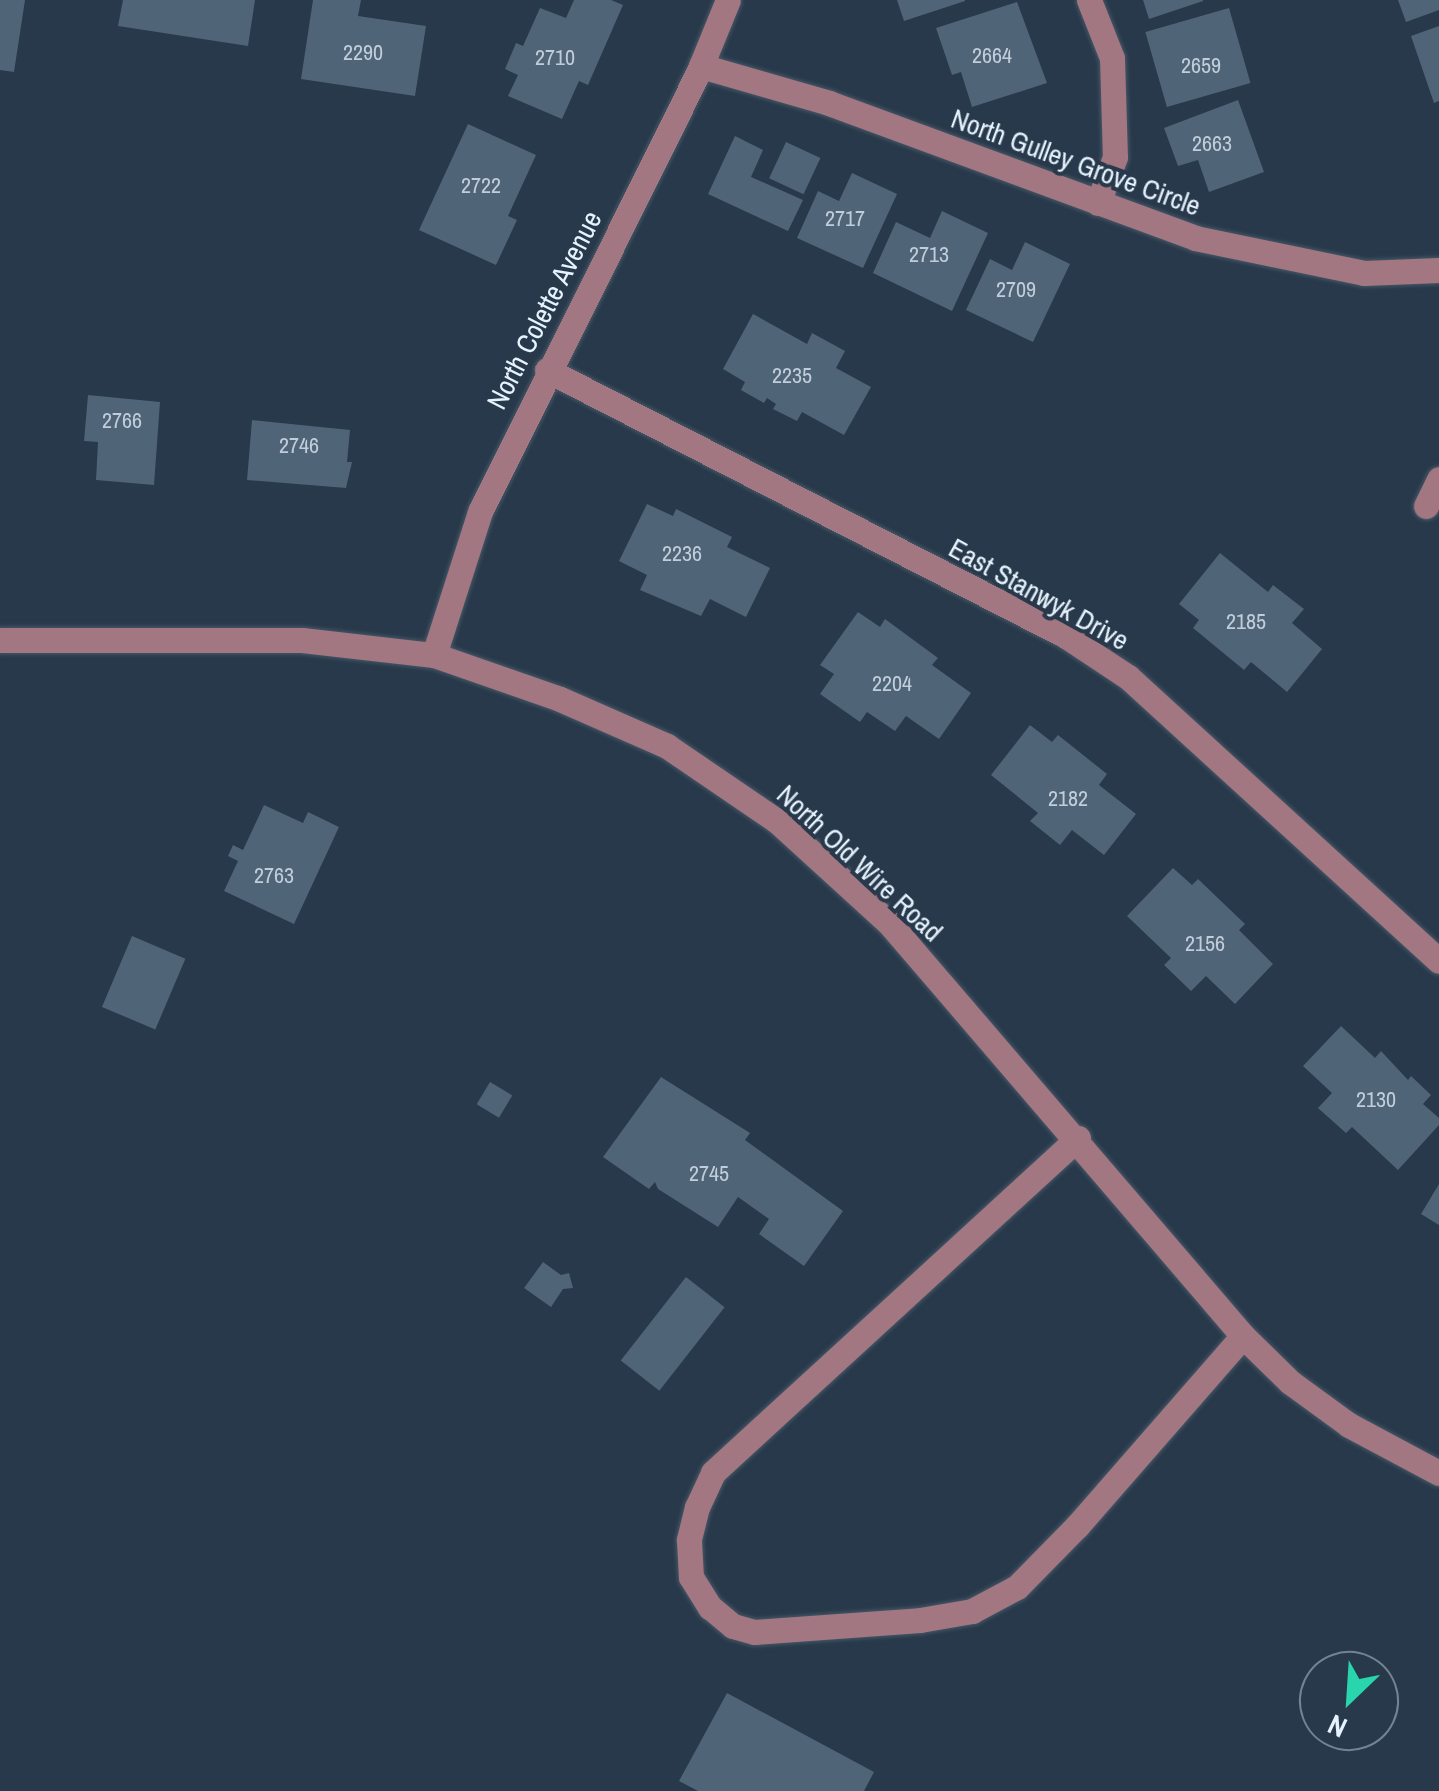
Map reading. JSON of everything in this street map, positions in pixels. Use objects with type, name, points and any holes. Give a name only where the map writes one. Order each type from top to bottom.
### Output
[{"type":"street","name":"North Colette Avenue","points":[[434,656],[480,512],[547,370],[702,66],[728,0]]},
{"type":"street","points":[[1089,0],[1112,58],[1115,157],[1098,203]]},
{"type":"street","name":"North Gulley Grove Circle","points":[[702,66],[829,103],[1196,238],[1364,274],[1439,270]]},
{"type":"street","name":"East Stanwyk Drive","points":[[547,370],[1066,636],[1128,677],[1439,962]]},
{"type":"street","points":[[1426,506],[1439,479]]},
{"type":"street","name":"North Old Wire Road","points":[[0,640],[302,640],[434,656],[560,699],[667,746],[777,821],[890,924],[1078,1138],[1243,1336],[1290,1382],[1349,1425],[1439,1473]]},
{"type":"street","points":[[1078,1138],[714,1473],[697,1507],[689,1540],[691,1577],[710,1607],[733,1626],[754,1632],[920,1620],[972,1611],[1017,1587],[1041,1563],[1243,1336]]},
{"type":"building","points":[[0,0],[25,0],[14,72],[0,70]]},
{"type":"building","points":[[123,0],[255,0],[248,46],[118,26]]},
{"type":"building","points":[[313,0],[361,0],[358,16],[426,26],[415,96],[301,79]]},
{"type":"building","points":[[574,0],[611,0],[623,5],[588,85],[579,81],[562,119],[508,96],[518,75],[505,69],[516,43],[523,46],[540,8],[566,18]]},
{"type":"building","points":[[897,0],[965,0],[965,1],[904,21]]},
{"type":"building","points":[[1143,0],[1203,0],[1203,1],[1149,19]]},
{"type":"building","points":[[1398,0],[1439,0],[1439,10],[1406,22]]},
{"type":"building","points":[[1017,2],[1047,83],[972,107],[961,72],[952,75],[936,28]]},
{"type":"building","points":[[1229,8],[1250,83],[1167,107],[1145,32]]},
{"type":"building","points":[[1439,26],[1439,101],[1434,103],[1411,36]]},
{"type":"building","points":[[1238,100],[1264,172],[1209,192],[1198,160],[1178,166],[1164,128]]},
{"type":"building","points":[[468,124],[536,155],[508,216],[517,220],[496,265],[419,230]]},
{"type":"building","points":[[735,136],[763,150],[751,177],[803,200],[788,231],[708,194]]},
{"type":"building","points":[[786,142],[820,158],[804,194],[769,178]]},
{"type":"building","points":[[852,173],[897,194],[863,268],[797,238],[818,191],[839,201]]},
{"type":"building","points":[[942,211],[988,233],[952,311],[873,273],[896,222],[930,238]]},
{"type":"building","points":[[1025,242],[1070,264],[1033,342],[966,310],[990,259],[1012,270]]},
{"type":"building","points":[[753,314],[807,344],[812,333],[845,351],[836,368],[871,387],[844,435],[802,412],[797,421],[773,409],[776,404],[767,398],[764,403],[741,390],[745,382],[723,369]]},
{"type":"building","points":[[88,395],[160,402],[154,485],[96,480],[98,442],[84,441]]},
{"type":"building","points":[[252,420],[350,430],[347,462],[352,462],[346,488],[247,480]]},
{"type":"building","points":[[647,504],[673,516],[676,509],[732,537],[727,547],[770,568],[746,617],[710,599],[701,616],[640,590],[647,575],[619,561]]},
{"type":"building","points":[[1220,553],[1268,592],[1273,585],[1304,609],[1292,623],[1322,649],[1287,692],[1251,662],[1244,670],[1193,628],[1199,620],[1179,604]]},
{"type":"building","points":[[858,612],[880,627],[885,619],[938,658],[932,665],[971,693],[939,739],[906,716],[895,731],[867,712],[860,722],[820,694],[834,674],[820,665]]},
{"type":"building","points":[[1030,725],[1052,742],[1058,735],[1107,774],[1099,785],[1136,814],[1104,855],[1072,830],[1060,845],[1030,821],[1038,813],[991,775]]},
{"type":"building","points":[[264,805],[303,823],[308,812],[339,827],[294,924],[224,891],[238,861],[228,856],[233,845],[243,850]]},
{"type":"building","points":[[1173,868],[1192,885],[1198,879],[1245,924],[1239,930],[1273,964],[1235,1004],[1206,976],[1191,991],[1164,965],[1171,958],[1127,916]]},
{"type":"building","points":[[132,936],[185,959],[155,1030],[102,1007]]},
{"type":"building","points":[[1341,1026],[1375,1058],[1381,1051],[1408,1080],[1411,1076],[1431,1095],[1423,1104],[1439,1118],[1439,1125],[1398,1170],[1352,1127],[1346,1133],[1318,1108],[1332,1093],[1303,1066]]},
{"type":"building","points":[[661,1077],[750,1133],[745,1140],[843,1211],[804,1266],[759,1234],[769,1219],[738,1197],[718,1227],[658,1189],[655,1182],[649,1189],[603,1157]]},
{"type":"building","points":[[490,1082],[512,1095],[499,1118],[477,1104]]},
{"type":"building","points":[[1439,1184],[1439,1225],[1421,1214]]},
{"type":"building","points":[[543,1262],[561,1275],[569,1273],[573,1288],[563,1289],[551,1307],[524,1288]]},
{"type":"building","points":[[686,1277],[725,1307],[659,1391],[621,1361]]},
{"type":"building","points":[[727,1693],[874,1772],[864,1791],[698,1791],[679,1781]]}]
